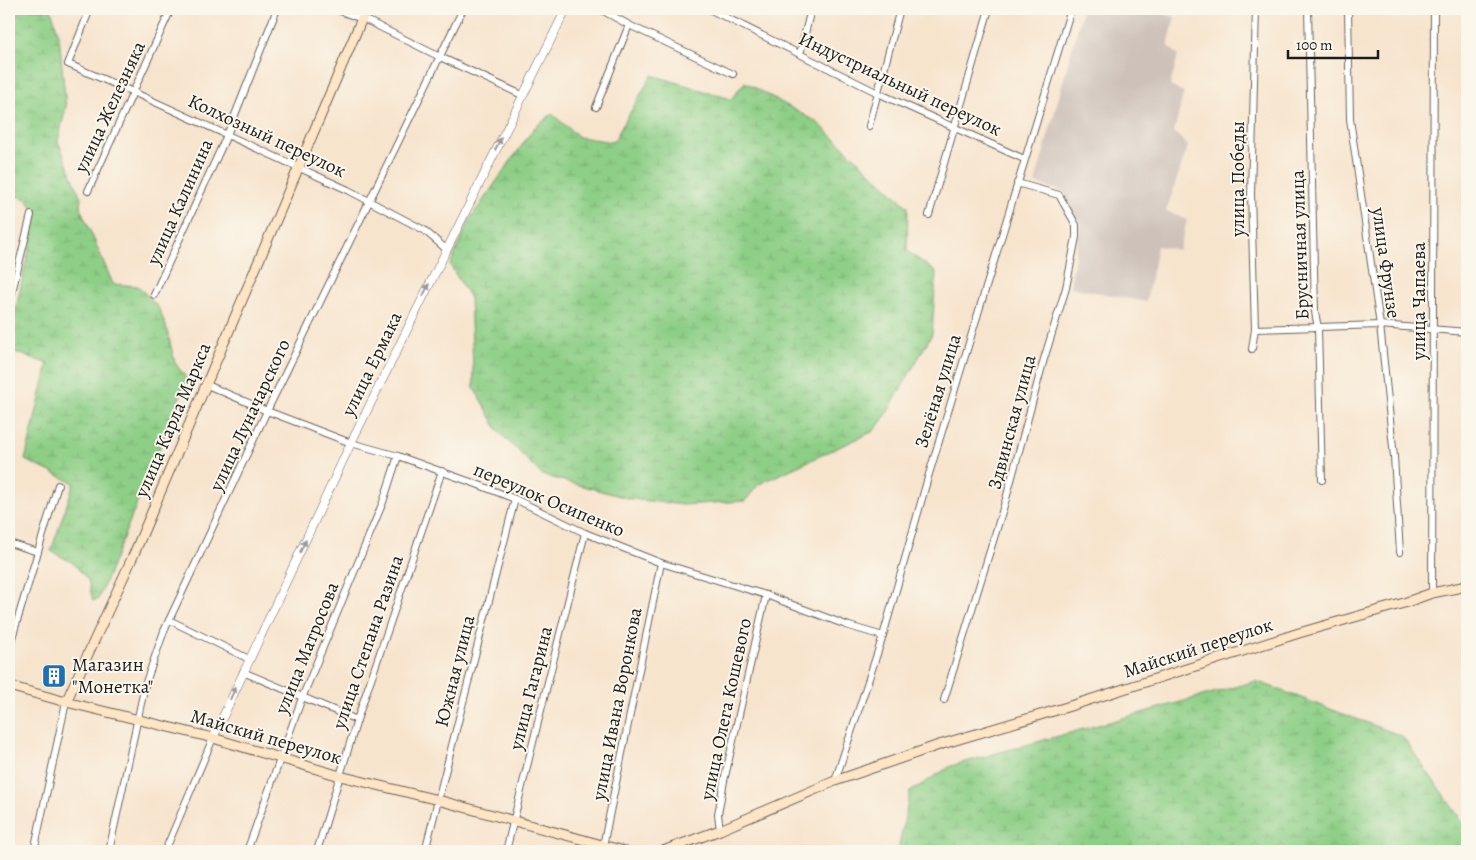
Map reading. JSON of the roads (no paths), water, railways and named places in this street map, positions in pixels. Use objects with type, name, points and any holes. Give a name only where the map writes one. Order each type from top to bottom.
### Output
[{"type":"main road","name":"улица Карла Маркса","points":[[66,702],[134,554],[366,9]]},
{"type":"main road","name":"Майский переулок","points":[[663,851],[720,830],[834,781],[939,745],[1067,707],[1299,633],[1404,603],[1432,593],[1467,586]]},
{"type":"main road","name":"Майский переулок","points":[[9,686],[213,738],[340,776],[513,820],[603,848],[624,851]]},
{"type":"street","name":"Колхозный переулок","points":[[90,9],[68,64],[298,166],[424,230],[446,249]]},
{"type":"street","name":"улица Железняка","points":[[88,191],[171,9]]},
{"type":"street","name":"улица Калинина","points":[[154,295],[227,135],[277,9]]},
{"type":"street","points":[[335,9],[362,19],[522,95]]},
{"type":"street","name":"улица Луначарского","points":[[109,851],[145,685],[169,620],[267,411],[438,56],[463,9]]},
{"type":"street","name":"улица Ермака","points":[[213,738],[351,443],[566,9]]},
{"type":"street","points":[[600,9],[629,26],[733,74]]},
{"type":"street","name":"Индустриальный переулок","points":[[709,9],[878,93],[1024,159]]},
{"type":"street","points":[[800,54],[811,9]]},
{"type":"street","points":[[869,126],[900,9]]},
{"type":"street","points":[[929,215],[989,9]]},
{"type":"street","name":"Зелёная улица","points":[[834,781],[883,636],[929,474],[1071,9]]},
{"type":"street","name":"улица Победы","points":[[1252,349],[1255,329],[1251,194],[1256,9]]},
{"type":"street","name":"Брусничная улица","points":[[1308,9],[1315,312],[1318,328],[1322,480]]},
{"type":"street","name":"улица Фрунзе","points":[[1348,9],[1350,119],[1380,325],[1394,456],[1400,552]]},
{"type":"street","name":"улица Чапаева","points":[[1432,593],[1434,9]]},
{"type":"street","points":[[596,107],[629,26]]},
{"type":"street","name":"Здвинская улица","points":[[944,700],[1006,499],[1044,359],[1066,288],[1076,237],[1076,225],[1059,195],[1017,184]]},
{"type":"street","points":[[9,304],[31,215]]},
{"type":"street","points":[[1255,329],[1380,325],[1467,332]]},
{"type":"street","name":"переулок Осипенко","points":[[206,384],[267,411],[351,443],[398,456],[515,499],[585,532],[661,563],[766,595],[849,626],[883,636]]},
{"type":"street","name":"улица Матросова","points":[[247,851],[302,698],[383,502],[398,456]]},
{"type":"street","name":"улица Степана Разина","points":[[317,851],[357,720],[442,472]]},
{"type":"street","points":[[9,648],[58,486]]},
{"type":"street","name":"Южная улица","points":[[425,851],[515,499]]},
{"type":"street","name":"улица Гагарина","points":[[506,851],[585,532]]},
{"type":"street","points":[[9,544],[38,552]]},
{"type":"street","name":"улица Ивана Воронкова","points":[[603,848],[661,563]]},
{"type":"street","name":"улица Олега Кошевого","points":[[720,830],[718,814],[724,781],[766,595]]},
{"type":"street","points":[[169,620],[249,659]]},
{"type":"street","points":[[243,672],[357,720]]},
{"type":"street","name":"улица Карла Маркса","points":[[34,851],[66,702]]},
{"type":"street","points":[[165,851],[213,738]]},
{"type":"place","name":"Магазин \"Монетка\"","points":[[54,676]]}]
